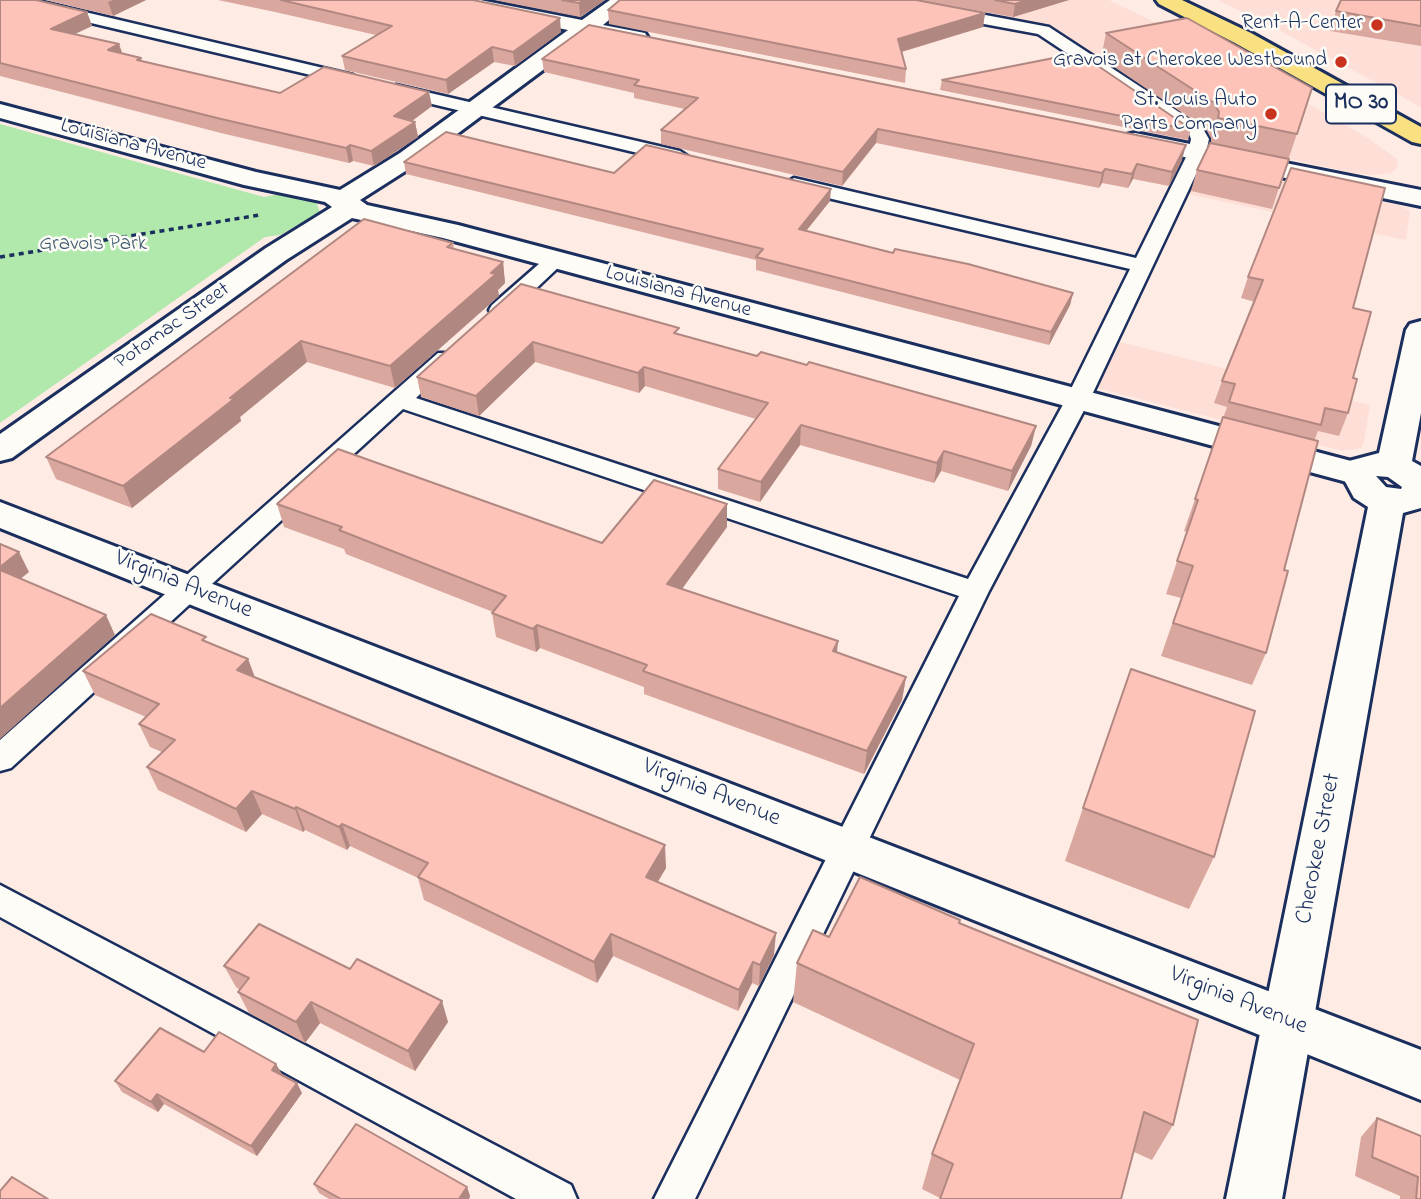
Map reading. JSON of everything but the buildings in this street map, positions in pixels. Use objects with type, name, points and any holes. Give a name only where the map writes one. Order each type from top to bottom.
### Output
[{"type":"main road","name":"MO 30","points":[[1166,0],[1243,38],[1421,137]]},
{"type":"street","points":[[449,0],[653,42]]},
{"type":"street","name":"Potomac Street","points":[[0,450],[477,110],[623,0]]},
{"type":"street","name":"Louisiana Avenue","points":[[0,111],[253,179],[309,190],[345,204],[1396,485]]},
{"type":"street","points":[[1115,136],[1421,198]]},
{"type":"street","name":"Cherokee Street","points":[[1254,1199],[1396,485],[1421,330]]},
{"type":"street","name":"Virginia Avenue","points":[[0,513],[1421,1075]]},
{"type":"lane","points":[[15,0],[694,161]]},
{"type":"lane","points":[[674,1199],[975,591],[1078,399],[1197,153],[1200,139],[1196,131],[1044,30],[881,0]]},
{"type":"lane","points":[[775,180],[1142,266]]},
{"type":"lane","points":[[0,759],[555,260]]},
{"type":"lane","points":[[400,400],[975,591]]},
{"type":"lane","points":[[0,900],[557,1199]]},
{"type":"path","points":[[0,257],[265,214]]},
{"type":"shaded area","points":[[908,0],[1109,0],[1226,57],[1368,138],[1397,159],[1398,167],[1391,173],[1353,173],[1210,141],[1038,23]]},
{"type":"shaded area","points":[[1218,0],[1421,0],[1421,107],[1271,26]]},
{"type":"shaded area","points":[[1202,164],[1398,205],[1410,211],[1406,240],[1187,194]]},
{"type":"shaded area","points":[[1120,342],[1370,405],[1364,441],[1361,448],[1343,451],[1097,388]]},
{"type":"green space","name":"Gravois Park","points":[[0,124],[264,197],[284,195],[303,198],[316,202],[320,212],[280,235],[265,237],[0,423]]},
{"type":"place","name":"Rent-A-Center","points":[[1377,25]]},
{"type":"place","name":"Gravois at Cherokee Westbound","points":[[1341,62]]},
{"type":"place","name":"St. Louis Auto Parts Company","points":[[1271,114]]}]
